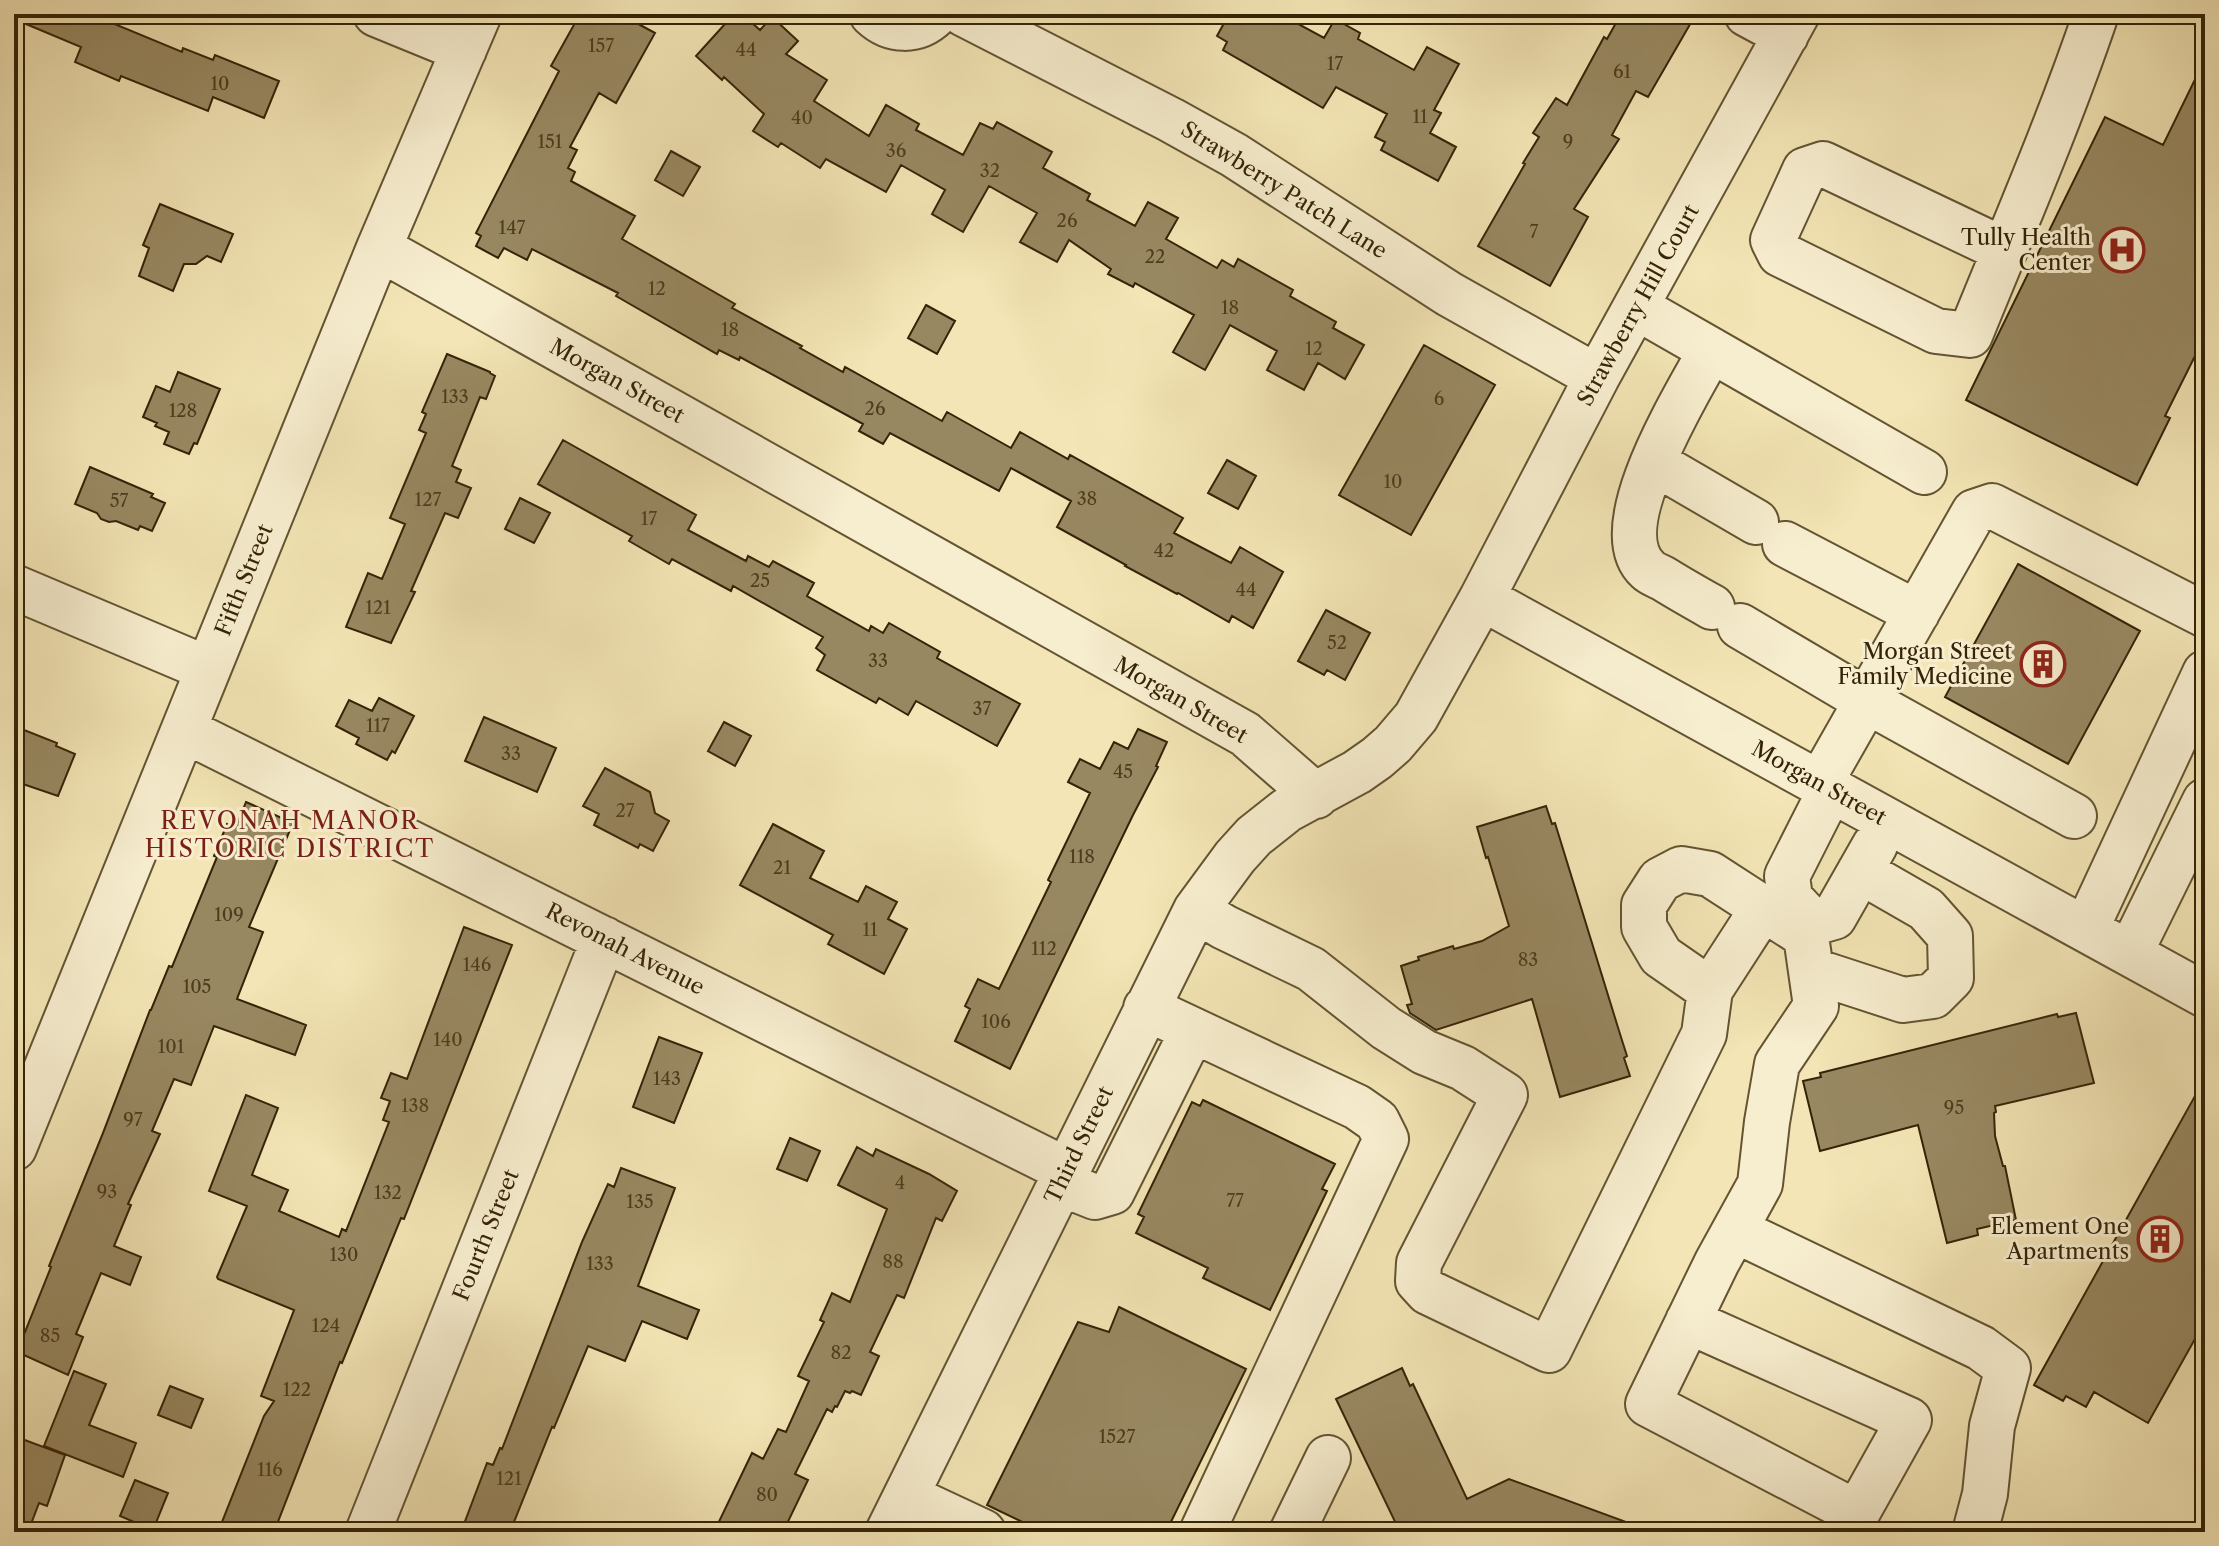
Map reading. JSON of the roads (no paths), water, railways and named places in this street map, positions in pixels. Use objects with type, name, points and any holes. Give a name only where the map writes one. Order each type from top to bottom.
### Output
[{"type":"street","points":[[376,14],[472,32]]},
{"type":"street","points":[[872,14],[883,23],[905,29],[920,26],[936,14]]},
{"type":"street","name":"Strawberry Patch Lane","points":[[964,14],[1234,155],[1449,294],[1597,377]]},
{"type":"street","points":[[1747,14],[1792,24]]},
{"type":"street","points":[[2004,250],[1823,164],[1805,170],[1773,240],[1780,254],[1936,331],[1970,335],[2077,70],[2096,14]]},
{"type":"street","name":"Strawberry Hill Court","points":[[1482,598],[1597,377],[1792,24]]},
{"type":"street","name":"Fifth Street","points":[[14,1148],[379,248],[472,32]]},
{"type":"street","name":"Morgan Street","points":[[379,248],[1245,734],[1316,796]]},
{"type":"street","points":[[1636,307],[1924,472]]},
{"type":"street","points":[[1711,350],[1659,445],[1636,510],[1634,534],[1637,555],[1648,570],[1867,701],[2074,816]]},
{"type":"street","points":[[1653,462],[1771,533],[1917,613]]},
{"type":"street","points":[[1196,910],[1311,969],[1386,1028],[1424,1052],[1463,1068],[1505,1095],[1419,1263],[1418,1281],[1428,1292],[1549,1350],[1704,1034],[1710,990],[1796,927],[1834,917],[1860,871],[1849,799],[1867,701],[1974,512],[1992,506],[2205,615]]},
{"type":"street","points":[[14,587],[208,669]]},
{"type":"street","points":[[1316,796],[1377,758],[1416,717],[1482,598]]},
{"type":"street","name":"Morgan Street","points":[[1482,598],[2205,995]]},
{"type":"street","points":[[2086,929],[2205,673]]},
{"type":"street","name":"Revonah Avenue","points":[[184,730],[604,939],[1063,1177],[1095,1197],[1112,1192],[1193,1030]]},
{"type":"street","name":"Third Street","points":[[897,1514],[1196,910],[1254,836],[1287,810],[1316,796]]},
{"type":"street","points":[[1688,1321],[1909,1420],[1857,1513],[1648,1404],[1688,1321],[1760,1184],[1777,1064],[1816,1006],[1787,876],[1849,799]]},
{"type":"street","points":[[2130,953],[2205,801]]},
{"type":"street","points":[[1710,990],[1661,956],[1644,927],[1644,905],[1660,880],[1681,869],[1710,874],[1796,927],[1903,1000],[1933,996],[1951,978],[1950,936],[1926,909],[1860,871]]},
{"type":"street","name":"Fourth Street","points":[[368,1532],[604,939]]},
{"type":"street","points":[[1146,1008],[1357,1107],[1377,1121],[1386,1139],[1202,1532]]},
{"type":"street","points":[[1735,1230],[1981,1348],[2008,1368],[1992,1426],[1985,1494],[1975,1532]]},
{"type":"street","points":[[1292,1532],[1328,1458]]},
{"type":"street","points":[[897,1514],[983,1532]]},
{"type":"place","name":"Tully Health Center","points":[[2122,250]]},
{"type":"place","name":"Morgan Street Family Medicine","points":[[2043,664]]},
{"type":"place","name":"Element One Apartments","points":[[2160,1239]]},
{"type":"district","name":"REVONAH MANOR HISTORIC DISTRICT","points":[[290,834]]}]
